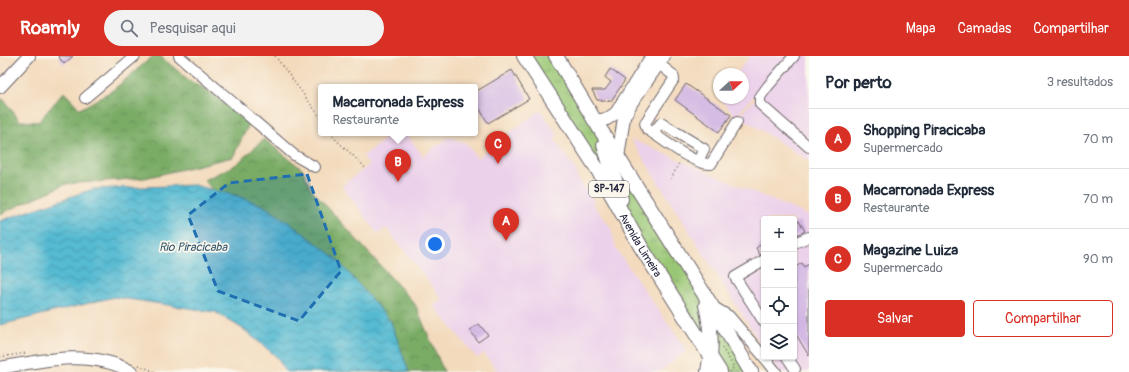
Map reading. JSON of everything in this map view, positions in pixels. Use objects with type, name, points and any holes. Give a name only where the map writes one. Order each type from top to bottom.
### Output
[{"type":"highway","name":"Avenida Limeira","points":[[524,56],[598,170],[661,280],[690,324],[709,365],[720,372]]},
{"type":"highway","name":"SP-147","points":[[555,56],[702,293],[711,305],[751,372]]},
{"type":"highway","points":[[604,136],[604,145],[629,226]]},
{"type":"highway","points":[[702,293],[711,330],[709,365]]},
{"type":"highway","points":[[690,324],[699,345],[701,354],[698,372]]},
{"type":"main road","points":[[0,87],[29,56]]},
{"type":"main road","points":[[604,136],[616,114],[658,59]]},
{"type":"main road","points":[[618,158],[624,117],[658,59]]},
{"type":"main road","points":[[595,121],[607,119],[616,114]]},
{"type":"main road","points":[[0,368],[41,360],[72,358],[91,359],[110,363],[132,372]]},
{"type":"street","points":[[85,98],[135,56]]},
{"type":"street","points":[[179,56],[294,155],[315,168]]},
{"type":"street","points":[[794,56],[760,97],[760,104],[809,147]]},
{"type":"street","points":[[658,59],[673,75],[674,79],[645,123],[647,129],[684,154],[704,165],[711,164],[737,122]]},
{"type":"street","points":[[653,133],[661,123],[704,149],[698,161]]},
{"type":"street","points":[[797,242],[809,236]]},
{"type":"street","points":[[761,262],[735,277],[761,317]]},
{"type":"street","points":[[711,305],[729,316],[761,353]]},
{"type":"street","points":[[766,360],[776,372]]},
{"type":"street","points":[[788,360],[793,371]]},
{"type":"path","points":[[275,56],[318,114]]},
{"type":"path","points":[[333,136],[342,147],[352,156],[357,158],[365,168]]},
{"type":"path","points":[[671,179],[684,154]]},
{"type":"path","points":[[711,330],[734,367],[729,372]]},
{"type":"highlighted area","points":[[307,174],[341,271],[299,321],[218,291],[188,215],[229,183]]},
{"type":"shaded area","points":[[750,56],[789,56],[749,101],[749,68],[741,68]]},
{"type":"shaded area","points":[[796,56],[809,56],[809,161],[739,116]]},
{"type":"shaded area","points":[[725,104],[747,104],[736,116]]},
{"type":"shaded area","points":[[540,110],[558,135],[554,139],[578,173],[576,176],[594,201],[592,203],[611,228],[616,249],[687,351],[659,372],[498,372],[484,353],[477,358],[434,306],[442,299],[404,250],[386,228],[378,234],[342,186],[369,165],[363,156],[389,136],[408,136],[423,156],[449,137],[466,143],[477,158]]},
{"type":"shaded area","points":[[631,139],[809,216],[809,372],[779,372],[771,360],[797,360],[797,216],[761,216],[761,344]]},
{"type":"green space","points":[[153,56],[160,56],[190,81],[207,90],[249,124],[233,157],[145,178],[66,184],[0,214],[0,100],[3,99],[20,121],[38,122],[64,92],[80,109],[113,90]]},
{"type":"green space","points":[[524,56],[556,56],[751,372],[720,372]]},
{"type":"green space","points":[[264,139],[302,169],[311,189],[415,304],[444,372],[371,372],[204,180],[237,164]]},
{"type":"water","name":"Rio Piracicaba","points":[[194,185],[237,196],[262,205],[294,226],[336,258],[391,322],[409,372],[286,372],[276,356],[243,329],[215,312],[114,297],[0,325],[0,221],[93,189]]},
{"type":"building","points":[[58,56],[73,56],[64,64]]},
{"type":"building","points":[[610,69],[625,80],[611,101],[597,100],[592,90],[605,90],[611,82],[605,77]]},
{"type":"building","points":[[512,70],[529,99],[488,123],[478,106],[478,90]]},
{"type":"building","points":[[686,84],[731,115],[719,132],[675,100]]},
{"type":"building","points":[[799,221],[805,231],[797,235],[797,222]]},
{"type":"building","points":[[761,244],[761,255],[760,255],[756,248]]},
{"type":"building","points":[[802,263],[804,267],[809,264],[809,356],[797,336],[797,266]]},
{"type":"building","points":[[479,324],[488,335],[478,342],[470,330]]},
{"type":"place","name":"Magazine Luiza","points":[[498,164]]},
{"type":"place","name":"Macarronada Express","points":[[398,182]]},
{"type":"place","name":"Shopping Piracicaba","points":[[506,241]]}]
